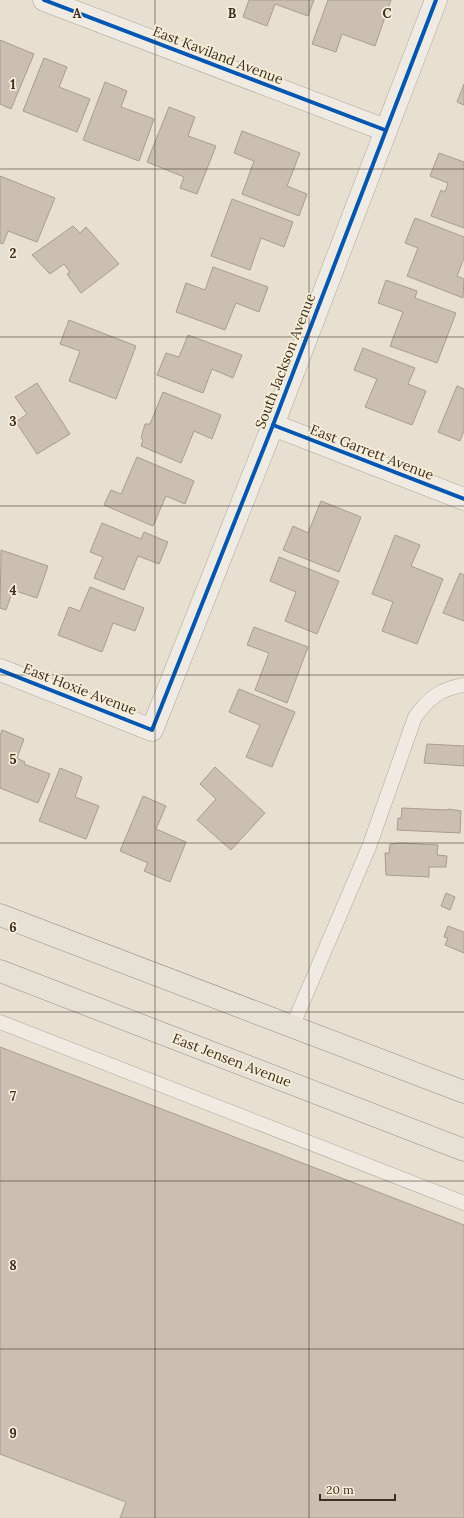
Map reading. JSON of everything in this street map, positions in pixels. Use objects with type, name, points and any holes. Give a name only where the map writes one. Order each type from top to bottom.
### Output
[{"type":"main road","points":[[0,915],[464,1092]]},
{"type":"main road","name":"East Jensen Avenue","points":[[0,971],[464,1150]]},
{"type":"street","name":"East Kaviland Avenue","points":[[44,0],[385,130]]},
{"type":"street","name":"South Jackson Avenue","points":[[152,730],[272,425],[436,0]]},
{"type":"street","name":"East Garrett Avenue","points":[[272,425],[464,500]]},
{"type":"street","name":"East Hoxie Avenue","points":[[0,670],[152,730]]},
{"type":"lane","points":[[292,1027],[368,847],[415,717],[427,701],[447,690],[464,685]]},
{"type":"lane","points":[[0,1022],[464,1203]]},
{"type":"building","points":[[249,0],[314,0],[308,16],[275,4],[267,26],[243,17]]},
{"type":"building","points":[[328,0],[391,0],[375,46],[342,34],[336,52],[312,44]]},
{"type":"building","points":[[0,40],[34,54],[11,109],[0,104]]},
{"type":"building","points":[[44,58],[67,67],[59,87],[90,99],[77,132],[23,111]]},
{"type":"building","points":[[105,82],[127,91],[121,107],[154,119],[139,161],[83,140]]},
{"type":"building","points":[[464,84],[464,105],[457,102]]},
{"type":"building","points":[[169,107],[195,117],[188,136],[216,146],[197,194],[180,188],[184,177],[147,162]]},
{"type":"building","points":[[242,131],[300,153],[287,186],[307,194],[299,216],[242,194],[254,161],[234,153]]},
{"type":"building","points":[[439,153],[464,162],[464,228],[431,216],[441,190],[445,192],[448,183],[430,176]]},
{"type":"building","points":[[0,176],[55,198],[37,242],[8,231],[3,244],[0,243]]},
{"type":"building","points":[[232,199],[293,222],[284,247],[261,238],[250,270],[211,256]]},
{"type":"building","points":[[415,218],[464,237],[464,258],[457,276],[464,279],[463,298],[407,276],[418,248],[405,243]]},
{"type":"building","points":[[73,226],[80,233],[86,227],[119,264],[81,293],[67,274],[70,272],[64,264],[50,274],[32,255]]},
{"type":"building","points":[[213,267],[268,287],[259,312],[236,303],[225,330],[176,312],[186,283],[205,290]]},
{"type":"building","points":[[386,280],[417,291],[415,298],[456,313],[437,363],[390,346],[403,312],[378,303]]},
{"type":"building","points":[[69,320],[136,346],[116,399],[69,381],[80,351],[60,344]]},
{"type":"building","points":[[188,335],[242,355],[233,378],[212,369],[203,393],[157,375],[166,353],[179,357]]},
{"type":"building","points":[[363,348],[415,368],[408,384],[426,391],[412,425],[365,407],[377,379],[354,370]]},
{"type":"building","points":[[37,383],[70,434],[37,454],[16,422],[27,414],[15,397]]},
{"type":"building","points":[[457,386],[464,389],[464,431],[460,441],[438,432]]},
{"type":"building","points":[[163,392],[221,415],[212,439],[194,431],[181,463],[141,446],[143,440],[141,438],[145,424],[150,424]]},
{"type":"building","points":[[137,457],[194,481],[185,504],[166,496],[153,526],[104,505],[111,490],[121,494]]},
{"type":"building","points":[[321,501],[361,517],[339,572],[283,550],[293,526],[308,533]]},
{"type":"building","points":[[102,523],[141,539],[144,532],[168,542],[159,564],[138,556],[124,590],[94,578],[103,557],[90,552]]},
{"type":"building","points":[[395,535],[420,545],[411,566],[443,579],[417,644],[382,631],[393,602],[372,594]]},
{"type":"building","points":[[1,550],[48,566],[37,598],[13,590],[6,610],[0,608]]},
{"type":"building","points":[[279,557],[339,581],[317,634],[285,621],[296,592],[270,581]]},
{"type":"building","points":[[460,573],[464,575],[464,621],[443,613]]},
{"type":"building","points":[[90,587],[144,608],[135,631],[113,623],[102,652],[58,635],[69,607],[80,611]]},
{"type":"building","points":[[254,627],[308,647],[287,703],[255,690],[269,653],[247,645]]},
{"type":"building","points":[[239,689],[295,712],[272,767],[246,757],[260,725],[229,712]]},
{"type":"building","points":[[2,730],[24,739],[17,758],[25,762],[24,764],[50,774],[38,803],[0,788],[0,736]]},
{"type":"building","points":[[427,744],[464,746],[464,766],[424,763]]},
{"type":"building","points":[[215,767],[265,813],[231,850],[197,820],[216,799],[200,784]]},
{"type":"building","points":[[60,768],[82,777],[75,797],[99,806],[86,839],[39,821]]},
{"type":"building","points":[[143,796],[166,806],[156,829],[186,842],[170,882],[144,871],[148,863],[120,851]]},
{"type":"building","points":[[402,808],[448,809],[461,811],[460,833],[397,830],[398,818],[401,819]]},
{"type":"building","points":[[401,843],[438,845],[437,855],[447,856],[446,867],[429,867],[429,877],[386,875],[385,853],[389,853],[390,844]]},
{"type":"building","points":[[446,893],[455,897],[450,910],[441,906]]},
{"type":"building","points":[[448,926],[464,932],[464,953],[445,945],[448,938],[444,937]]},
{"type":"building","points":[[0,1047],[464,1225],[464,1518],[120,1518],[126,1502],[0,1454]]},
{"type":"cycle path","points":[[44,0],[385,130]]},
{"type":"cycle path","points":[[0,670],[152,730],[273,425],[436,0]]},
{"type":"cycle path","points":[[273,425],[464,499]]}]
